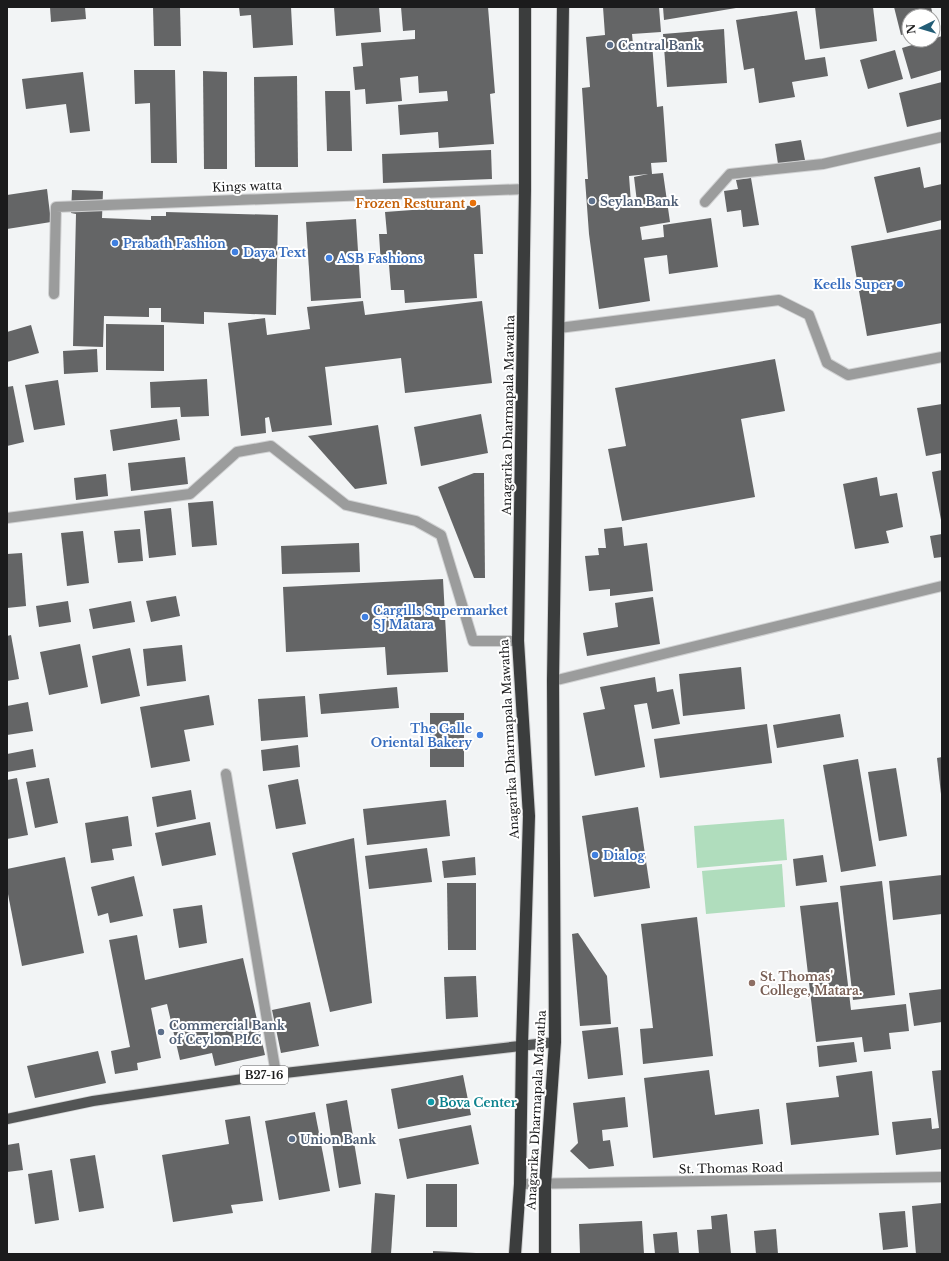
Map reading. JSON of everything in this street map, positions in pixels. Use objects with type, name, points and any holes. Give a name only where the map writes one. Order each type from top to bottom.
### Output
[{"type":"highway","name":"Anagarika Dharmapala Mawatha","points":[[515,1254],[520,1184],[522,1045],[529,816],[518,641],[526,189],[525,7]]},
{"type":"highway","name":"Anagarika Dharmapala Mawatha","points":[[545,1254],[545,1184],[555,1042],[553,681],[563,7]]},
{"type":"main road","points":[[522,1045],[555,1042]]},
{"type":"main road","name":"B27-16","points":[[7,1118],[93,1101],[276,1074],[522,1045]]},
{"type":"street","points":[[705,202],[730,174],[823,164],[942,137]]},
{"type":"street","name":"Kings watta","points":[[54,294],[56,207],[526,189]]},
{"type":"street","points":[[559,328],[780,300],[809,315],[827,363],[848,375],[942,357]]},
{"type":"street","points":[[7,518],[190,494],[237,452],[272,446],[346,505],[416,521],[441,535],[473,641],[518,641]]},
{"type":"street","points":[[553,681],[942,586]]},
{"type":"street","points":[[226,774],[276,1074]]},
{"type":"street","name":"St. Thomas Road","points":[[520,1184],[942,1177]]},
{"type":"green space","points":[[784,819],[787,860],[697,868],[694,826]]},
{"type":"green space","points":[[782,864],[785,907],[706,914],[702,871]]},
{"type":"building","points":[[50,7],[85,7],[86,19],[51,22]]},
{"type":"building","points":[[153,7],[180,7],[181,46],[154,46]]},
{"type":"building","points":[[239,7],[291,7],[293,45],[253,48],[251,15],[240,16]]},
{"type":"building","points":[[334,7],[379,7],[381,32],[336,36]]},
{"type":"building","points":[[401,7],[488,7],[495,93],[490,94],[494,144],[439,148],[438,132],[400,135],[398,105],[448,101],[447,91],[419,93],[418,76],[400,78],[402,101],[366,104],[365,89],[355,90],[353,67],[363,66],[361,43],[415,39],[415,30],[403,31]]},
{"type":"building","points":[[603,7],[659,7],[661,32],[632,34],[633,44],[652,43],[657,107],[663,106],[667,162],[651,163],[652,174],[663,173],[670,222],[640,227],[642,240],[664,237],[663,225],[711,218],[718,267],[669,274],[667,255],[644,258],[650,301],[599,309],[589,234],[585,179],[588,179],[582,88],[590,87],[586,37],[605,35]],"holes":[[[648,174],[634,177],[637,202],[631,203],[629,176]]]},
{"type":"building","points":[[663,7],[736,7],[736,8],[664,20]]},
{"type":"building","points":[[815,7],[873,7],[877,41],[820,49]]},
{"type":"building","points":[[894,7],[931,7],[901,8],[901,35]]},
{"type":"building","points":[[797,11],[805,60],[825,57],[828,76],[792,82],[795,97],[759,103],[754,68],[744,70],[736,20]]},
{"type":"building","points":[[724,29],[727,83],[667,87],[663,34]]},
{"type":"building","points":[[941,36],[942,70],[911,79],[902,48],[941,48]]},
{"type":"building","points":[[895,50],[903,79],[868,89],[860,60]]},
{"type":"building","points":[[134,70],[175,70],[177,163],[151,163],[150,103],[135,104]]},
{"type":"building","points":[[203,71],[227,72],[227,169],[204,169]]},
{"type":"building","points":[[83,72],[90,131],[70,133],[66,104],[26,109],[22,79]]},
{"type":"building","points":[[297,76],[298,167],[255,167],[254,77]]},
{"type":"building","points":[[942,82],[942,119],[907,127],[899,93]]},
{"type":"building","points":[[325,91],[350,91],[352,151],[327,151]]},
{"type":"building","points":[[801,140],[805,160],[778,164],[775,144]]},
{"type":"building","points":[[491,150],[492,179],[383,183],[382,154]]},
{"type":"building","points":[[920,167],[924,188],[942,184],[942,220],[887,233],[874,177]]},
{"type":"building","points":[[751,178],[759,225],[743,227],[741,210],[727,212],[724,191],[738,189],[736,180]]},
{"type":"building","points":[[47,189],[51,222],[7,229],[7,195]]},
{"type":"building","points":[[72,190],[103,191],[102,218],[151,220],[151,216],[166,216],[166,212],[278,215],[276,315],[204,312],[204,324],[161,322],[161,308],[149,308],[149,317],[104,316],[103,347],[73,346],[76,214],[71,213]]},
{"type":"building","points":[[480,205],[483,254],[474,254],[477,298],[405,303],[404,290],[391,290],[389,265],[381,265],[379,234],[387,234],[385,212]]},
{"type":"building","points":[[356,219],[361,298],[311,301],[306,222]]},
{"type":"building","name":"Keells Super","points":[[942,229],[942,323],[867,336],[851,246]]},
{"type":"building","points":[[363,301],[365,315],[482,301],[492,383],[405,393],[401,358],[325,367],[332,425],[272,432],[269,417],[265,418],[266,433],[241,436],[228,323],[265,318],[267,335],[310,329],[307,307]]},
{"type":"building","points":[[106,324],[164,325],[164,371],[106,370]]},
{"type":"building","points":[[31,325],[39,353],[7,362],[7,332]]},
{"type":"building","points":[[97,349],[98,372],[64,374],[63,351]]},
{"type":"building","points":[[775,359],[785,411],[741,419],[755,497],[622,521],[608,449],[626,446],[615,388]]},
{"type":"building","points":[[207,379],[209,416],[181,417],[180,407],[151,408],[150,382]]},
{"type":"building","points":[[58,380],[65,425],[34,430],[25,385]]},
{"type":"building","points":[[13,386],[24,442],[7,446],[7,387]]},
{"type":"building","points":[[942,404],[942,453],[926,456],[917,408]]},
{"type":"building","points":[[481,414],[488,453],[421,466],[414,427]]},
{"type":"building","points":[[177,419],[180,440],[113,451],[110,430]]},
{"type":"building","points":[[378,425],[387,484],[355,489],[308,436]]},
{"type":"building","points":[[185,457],[188,484],[131,491],[128,463]]},
{"type":"building","points":[[942,470],[942,520],[941,520],[932,472]]},
{"type":"building","points":[[474,473],[484,473],[485,578],[474,578],[438,487]]},
{"type":"building","points":[[106,474],[108,496],[76,500],[74,478]]},
{"type":"building","points":[[877,477],[880,496],[897,493],[903,527],[886,531],[889,543],[855,549],[843,484]]},
{"type":"building","points":[[213,501],[217,545],[192,547],[188,503]]},
{"type":"building","points":[[171,508],[176,555],[149,558],[144,511]]},
{"type":"building","points":[[622,527],[624,546],[647,543],[653,591],[610,596],[610,589],[589,591],[585,556],[599,555],[598,548],[606,548],[604,529]]},
{"type":"building","points":[[140,529],[143,561],[118,563],[114,531]]},
{"type":"building","points":[[83,531],[89,583],[67,586],[61,533]]},
{"type":"building","points":[[942,534],[942,557],[934,558],[930,536]]},
{"type":"building","points":[[359,543],[360,572],[282,574],[281,546]]},
{"type":"building","points":[[22,553],[26,606],[7,608],[7,554]]},
{"type":"building","name":"Cargills Supermarket SJ Matara","points":[[443,579],[448,672],[387,675],[385,647],[286,652],[283,587]]},
{"type":"building","points":[[176,596],[180,616],[151,622],[146,601]]},
{"type":"building","points":[[653,597],[660,644],[587,656],[583,633],[618,627],[615,603]]},
{"type":"building","points":[[68,601],[71,622],[39,627],[36,606]]},
{"type":"building","points":[[131,601],[135,622],[93,629],[89,609]]},
{"type":"building","points":[[11,635],[19,679],[7,681],[7,636]]},
{"type":"building","points":[[80,644],[88,687],[49,695],[40,652]]},
{"type":"building","points":[[182,645],[186,681],[147,686],[143,649]]},
{"type":"building","points":[[130,648],[140,696],[101,704],[92,656]]},
{"type":"building","points":[[741,667],[745,709],[683,716],[679,674]]},
{"type":"building","points":[[655,677],[657,692],[673,689],[680,724],[652,729],[647,703],[634,705],[645,767],[595,776],[583,713],[605,709],[600,687]]},
{"type":"building","points":[[397,687],[399,708],[321,714],[319,694]]},
{"type":"building","points":[[209,695],[214,725],[184,730],[190,761],[151,768],[140,707]]},
{"type":"building","points":[[305,696],[308,737],[261,741],[258,699]]},
{"type":"building","points":[[28,702],[33,731],[7,735],[7,706]]},
{"type":"building","points":[[430,713],[464,713],[464,767],[430,767]]},
{"type":"building","points":[[840,714],[844,737],[777,748],[773,725]]},
{"type":"building","points":[[767,724],[772,763],[660,778],[654,739]]},
{"type":"building","points":[[298,745],[300,767],[263,771],[261,750]]},
{"type":"building","points":[[33,749],[36,767],[7,772],[7,754]]},
{"type":"building","points":[[942,757],[942,793],[941,794],[937,758]]},
{"type":"building","points":[[858,759],[876,866],[841,872],[823,765]]},
{"type":"building","points":[[896,768],[907,836],[879,841],[868,772]]},
{"type":"building","points":[[17,778],[28,835],[7,839],[7,780]]},
{"type":"building","points":[[49,778],[58,823],[35,828],[26,782]]},
{"type":"building","points":[[298,779],[306,824],[276,829],[268,785]]},
{"type":"building","points":[[191,790],[196,819],[157,827],[152,797]]},
{"type":"building","points":[[446,800],[450,836],[367,845],[363,809]]},
{"type":"building","points":[[638,807],[650,888],[594,897],[582,816]]},
{"type":"building","points":[[128,816],[132,846],[112,849],[114,860],[91,863],[85,823]]},
{"type":"building","points":[[210,822],[216,855],[162,866],[155,833]]},
{"type":"building","points":[[354,838],[372,1003],[330,1012],[292,853]]},
{"type":"building","points":[[427,848],[432,882],[369,889],[365,856]]},
{"type":"building","points":[[823,855],[827,882],[796,886],[793,859]]},
{"type":"building","points":[[65,857],[84,953],[22,966],[7,889],[7,869]]},
{"type":"building","points":[[475,857],[476,875],[444,878],[442,861]]},
{"type":"building","points":[[942,875],[942,914],[893,920],[889,881]]},
{"type":"building","points":[[134,876],[143,916],[110,923],[108,913],[98,916],[91,887]]},
{"type":"building","points":[[882,881],[895,995],[853,1000],[840,886]]},
{"type":"building","points":[[447,883],[476,883],[476,950],[448,950]]},
{"type":"building","points":[[838,902],[851,1010],[906,1004],[909,1031],[889,1033],[891,1049],[864,1052],[862,1037],[816,1042],[800,906]]},
{"type":"building","points":[[202,905],[207,943],[179,948],[173,909]]},
{"type":"building","points":[[697,917],[713,1056],[643,1064],[640,1029],[653,1028],[641,924]]},
{"type":"building","points":[[578,933],[607,976],[611,1024],[580,1026],[572,934]]},
{"type":"building","points":[[137,935],[145,980],[243,958],[265,1055],[215,1066],[212,1053],[180,1060],[167,1004],[151,1008],[161,1058],[137,1063],[138,1070],[115,1074],[111,1051],[130,1047],[109,940]]},
{"type":"building","points":[[476,976],[478,1017],[446,1019],[444,977]]},
{"type":"building","points":[[942,989],[942,1022],[914,1026],[909,993]]},
{"type":"building","points":[[310,1002],[319,1046],[281,1053],[272,1010]]},
{"type":"building","points":[[618,1027],[623,1075],[588,1079],[582,1031]]},
{"type":"building","points":[[854,1042],[857,1062],[819,1067],[817,1046]]},
{"type":"building","points":[[98,1051],[106,1083],[35,1098],[27,1066]]},
{"type":"building","points":[[709,1070],[715,1115],[759,1109],[763,1144],[653,1158],[644,1078]]},
{"type":"building","points":[[942,1070],[942,1149],[896,1155],[892,1122],[931,1118],[932,1129],[939,1128],[932,1071]]},
{"type":"building","points":[[872,1071],[879,1135],[791,1145],[786,1103],[839,1097],[836,1076]]},
{"type":"building","name":"Bova Center","points":[[463,1075],[471,1115],[398,1129],[391,1089]]},
{"type":"building","points":[[625,1097],[628,1127],[602,1130],[603,1141],[610,1140],[614,1166],[589,1169],[570,1151],[578,1143],[573,1103]]},
{"type":"building","points":[[347,1100],[361,1184],[339,1188],[326,1104]]},
{"type":"building","points":[[315,1112],[330,1191],[279,1200],[265,1121]]},
{"type":"building","points":[[250,1116],[263,1201],[231,1205],[233,1213],[173,1222],[162,1155],[229,1144],[225,1120]]},
{"type":"building","points":[[471,1125],[479,1164],[407,1179],[399,1139]]},
{"type":"building","points":[[19,1143],[23,1170],[7,1172],[7,1145]]},
{"type":"building","points":[[95,1155],[104,1208],[79,1212],[70,1159]]},
{"type":"building","points":[[52,1170],[59,1220],[35,1224],[28,1174]]},
{"type":"building","points":[[426,1184],[457,1184],[457,1227],[426,1227]]},
{"type":"building","points":[[375,1193],[395,1195],[391,1254],[371,1254]]},
{"type":"building","points":[[942,1203],[942,1254],[916,1254],[912,1206]]},
{"type":"building","points":[[905,1211],[908,1247],[883,1250],[879,1213]]},
{"type":"building","points":[[727,1214],[731,1254],[699,1254],[697,1230],[712,1229],[711,1216]]},
{"type":"building","points":[[642,1221],[644,1254],[580,1254],[579,1224]]},
{"type":"building","points":[[776,1229],[778,1254],[756,1254],[754,1231]]},
{"type":"building","points":[[677,1232],[679,1254],[655,1254],[653,1234]]},
{"type":"building","points":[[433,1251],[476,1253],[476,1254],[433,1254]]},
{"type":"place","name":"Central Bank","points":[[610,45]]},
{"type":"place","name":"Seylan Bank","points":[[592,201]]},
{"type":"place","name":"Frozen Resturant","points":[[473,203]]},
{"type":"place","name":"Prabath Fashion","points":[[115,243]]},
{"type":"place","name":"Daya Text","points":[[235,252]]},
{"type":"place","name":"ASB Fashions","points":[[329,258]]},
{"type":"place","name":"Keells Super","points":[[900,284]]},
{"type":"place","name":"Cargills Supermarket SJ Matara","points":[[365,617]]},
{"type":"place","name":"The Galle Oriental Bakery","points":[[480,735]]},
{"type":"place","name":"Dialog","points":[[595,855]]},
{"type":"place","name":"St. Thomas' College, Matara.","points":[[752,983]]},
{"type":"place","name":"Commercial Bank of Ceylon PLC","points":[[161,1032]]},
{"type":"place","name":"Bova Center","points":[[431,1102]]},
{"type":"place","name":"Union Bank","points":[[292,1139]]}]
